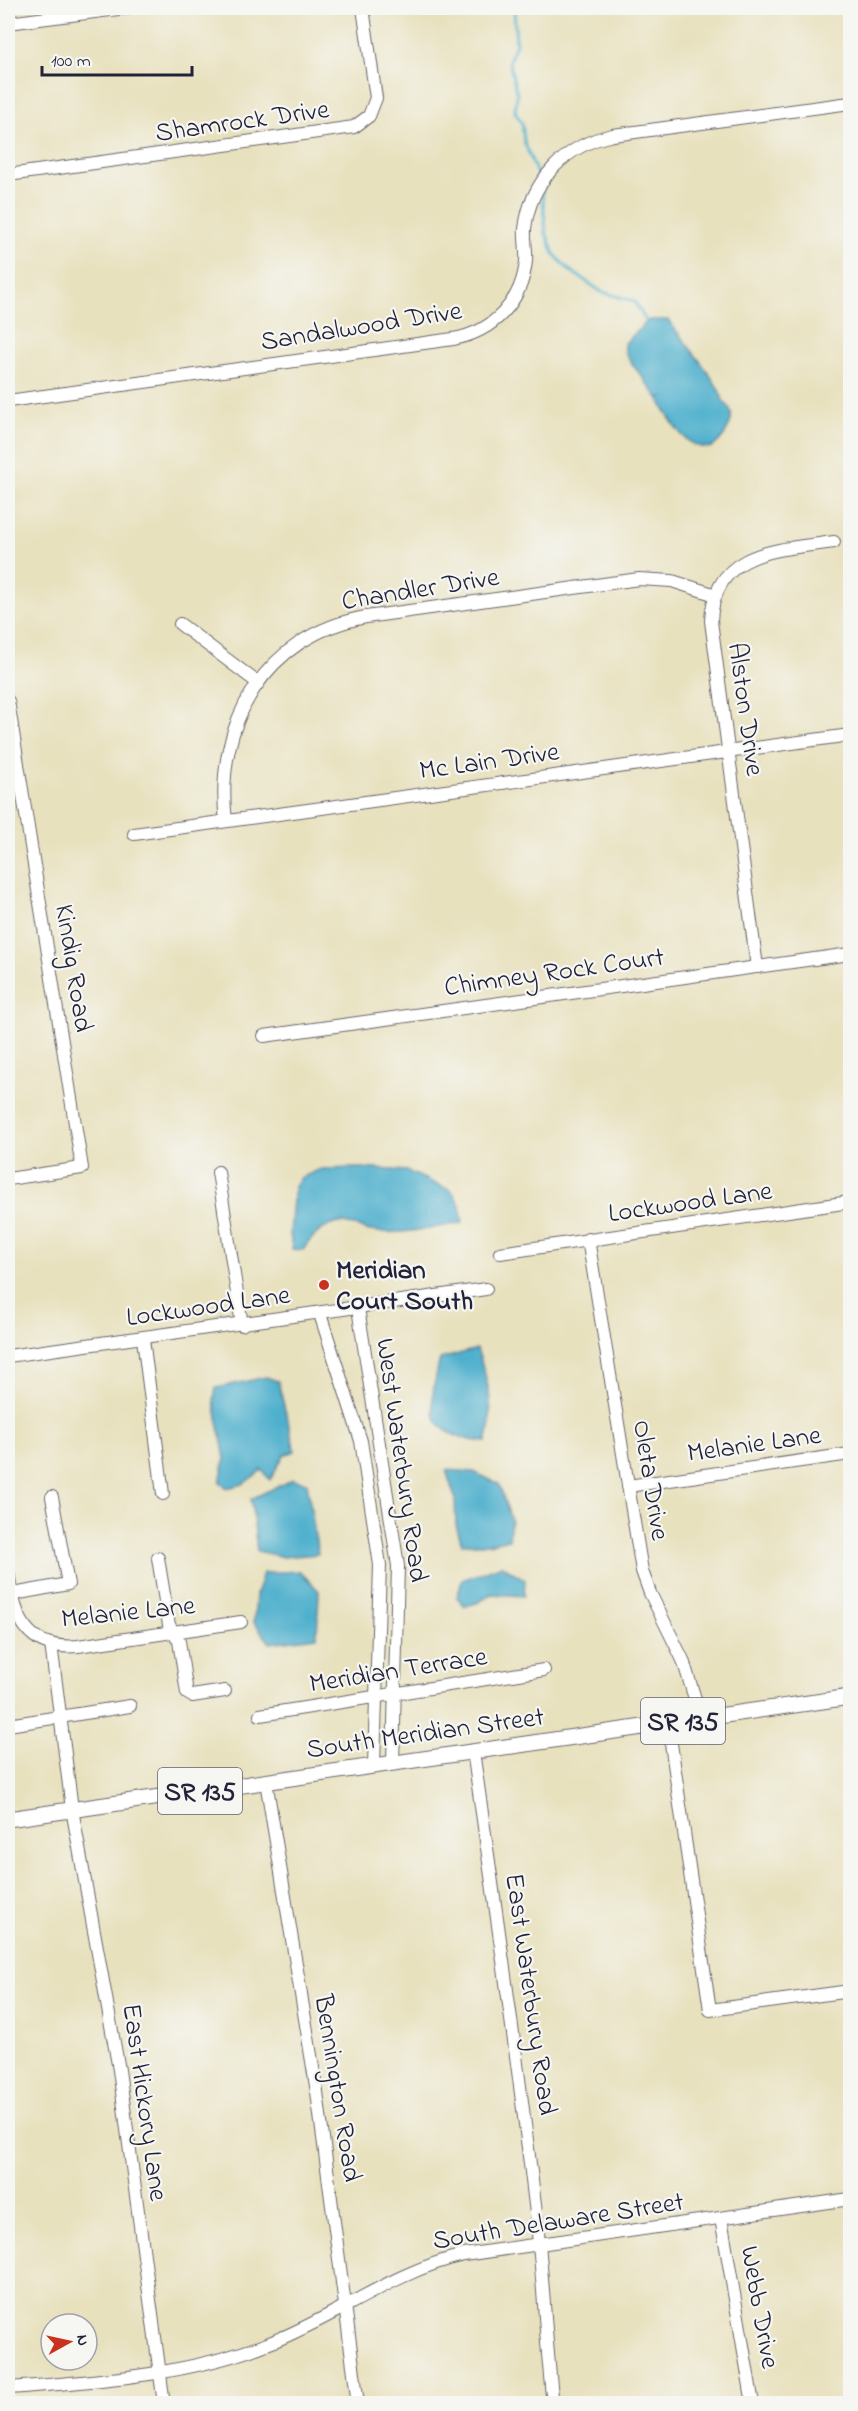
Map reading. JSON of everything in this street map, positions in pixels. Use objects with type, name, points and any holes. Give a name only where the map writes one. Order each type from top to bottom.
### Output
[{"type":"main road","name":"South Meridian Street","points":[[8,1819],[701,1718],[850,1699]]},
{"type":"street","points":[[8,23],[126,8]]},
{"type":"street","name":"Shamrock Drive","points":[[8,175],[354,128],[369,116],[376,98],[363,8]]},
{"type":"street","name":"Sandalwood Drive","points":[[8,401],[453,339],[471,334],[496,320],[514,298],[524,272],[525,230],[535,194],[556,164],[578,148],[614,135],[850,102]]},
{"type":"street","name":"Alston Drive","points":[[758,967],[711,621],[716,595],[722,582],[730,571],[750,557],[834,542]]},
{"type":"street","name":"Chandler Drive","points":[[226,821],[223,791],[224,768],[231,736],[241,711],[258,683],[276,662],[302,642],[331,627],[366,617],[644,579],[676,582],[716,595]]},
{"type":"street","points":[[180,624],[258,683]]},
{"type":"street","name":"Kindig Road","points":[[8,701],[82,1168],[8,1179]]},
{"type":"street","name":"Mc Lain Drive","points":[[134,834],[850,735]]},
{"type":"street","name":"Chimney Rock Court","points":[[264,1036],[850,954]]},
{"type":"street","points":[[218,1172],[242,1325]]},
{"type":"street","name":"Lockwood Lane","points":[[500,1253],[850,1202]]},
{"type":"street","name":"Oleta Drive","points":[[588,1239],[640,1562],[646,1584],[683,1660],[701,1718]]},
{"type":"street","name":"Lockwood Lane","points":[[8,1356],[143,1339],[486,1289]]},
{"type":"street","name":"West Waterbury Road","points":[[358,1308],[398,1566],[393,1763]]},
{"type":"street","name":"West Waterbury Road","points":[[320,1314],[361,1441],[380,1565],[374,1766]]},
{"type":"street","points":[[143,1339],[163,1494]]},
{"type":"street","name":"Melanie Lane","points":[[628,1486],[850,1454]]},
{"type":"street","points":[[9,1595],[68,1584],[52,1497]]},
{"type":"street","points":[[158,1558],[170,1625],[179,1641],[189,1695],[225,1691]]},
{"type":"street","name":"Melanie Lane","points":[[8,1572],[9,1595],[15,1612],[23,1624],[38,1637],[51,1644],[64,1647],[241,1622]]},
{"type":"street","name":"East Hickory Lane","points":[[51,1644],[72,1809],[118,2070],[164,2403]]},
{"type":"street","name":"Meridian Terrace","points":[[260,1715],[543,1671]]},
{"type":"street","points":[[8,1725],[130,1706]]},
{"type":"street","points":[[668,1723],[710,2010],[850,1991]]},
{"type":"street","name":"East Waterbury Road","points":[[473,1751],[514,2031],[540,2245],[545,2328],[554,2403]]},
{"type":"street","name":"Bennington Road","points":[[266,1781],[315,2081],[358,2403]]},
{"type":"street","name":"South Delaware Street","points":[[8,2388],[159,2374],[209,2363],[253,2349],[296,2331],[402,2276],[436,2262],[473,2253],[850,2199]]},
{"type":"street","name":"Webb Drive","points":[[721,2218],[753,2403]]},
{"type":"water","points":[[649,320],[668,320],[707,371],[728,406],[731,412],[730,425],[713,447],[703,448],[695,445],[680,433],[659,400],[662,397],[658,398],[626,354],[624,344]]},
{"type":"water","points":[[361,1168],[407,1171],[452,1191],[460,1205],[463,1223],[417,1230],[382,1232],[339,1223],[328,1226],[318,1233],[303,1250],[292,1249],[290,1233],[294,1188],[300,1178],[321,1169]]},
{"type":"water","points":[[477,1349],[489,1395],[490,1418],[486,1442],[451,1434],[441,1427],[435,1418],[433,1407],[433,1393],[440,1359]]},
{"type":"water","points":[[266,1377],[278,1381],[295,1451],[284,1455],[270,1480],[262,1470],[243,1484],[227,1488],[220,1483],[225,1458],[214,1401],[216,1388]]},
{"type":"water","points":[[446,1470],[474,1472],[499,1484],[511,1520],[509,1539],[488,1544],[462,1544],[456,1525],[455,1498]]},
{"type":"water","points":[[293,1479],[307,1483],[318,1554],[283,1557],[257,1551],[251,1499]]},
{"type":"water","points":[[502,1565],[525,1580],[524,1596],[492,1594],[477,1603],[465,1606],[457,1597],[462,1580]]},
{"type":"water","points":[[300,1571],[319,1591],[317,1637],[270,1643],[254,1622],[256,1595],[263,1573]]},
{"type":"waterway","points":[[514,8],[516,44],[509,61],[517,95],[515,112],[522,123],[524,141],[538,177]]},
{"type":"waterway","points":[[542,191],[546,233],[554,254],[568,269],[602,292],[634,301],[646,321]]},
{"type":"place","name":"Meridian Court South","points":[[324,1285]]}]
